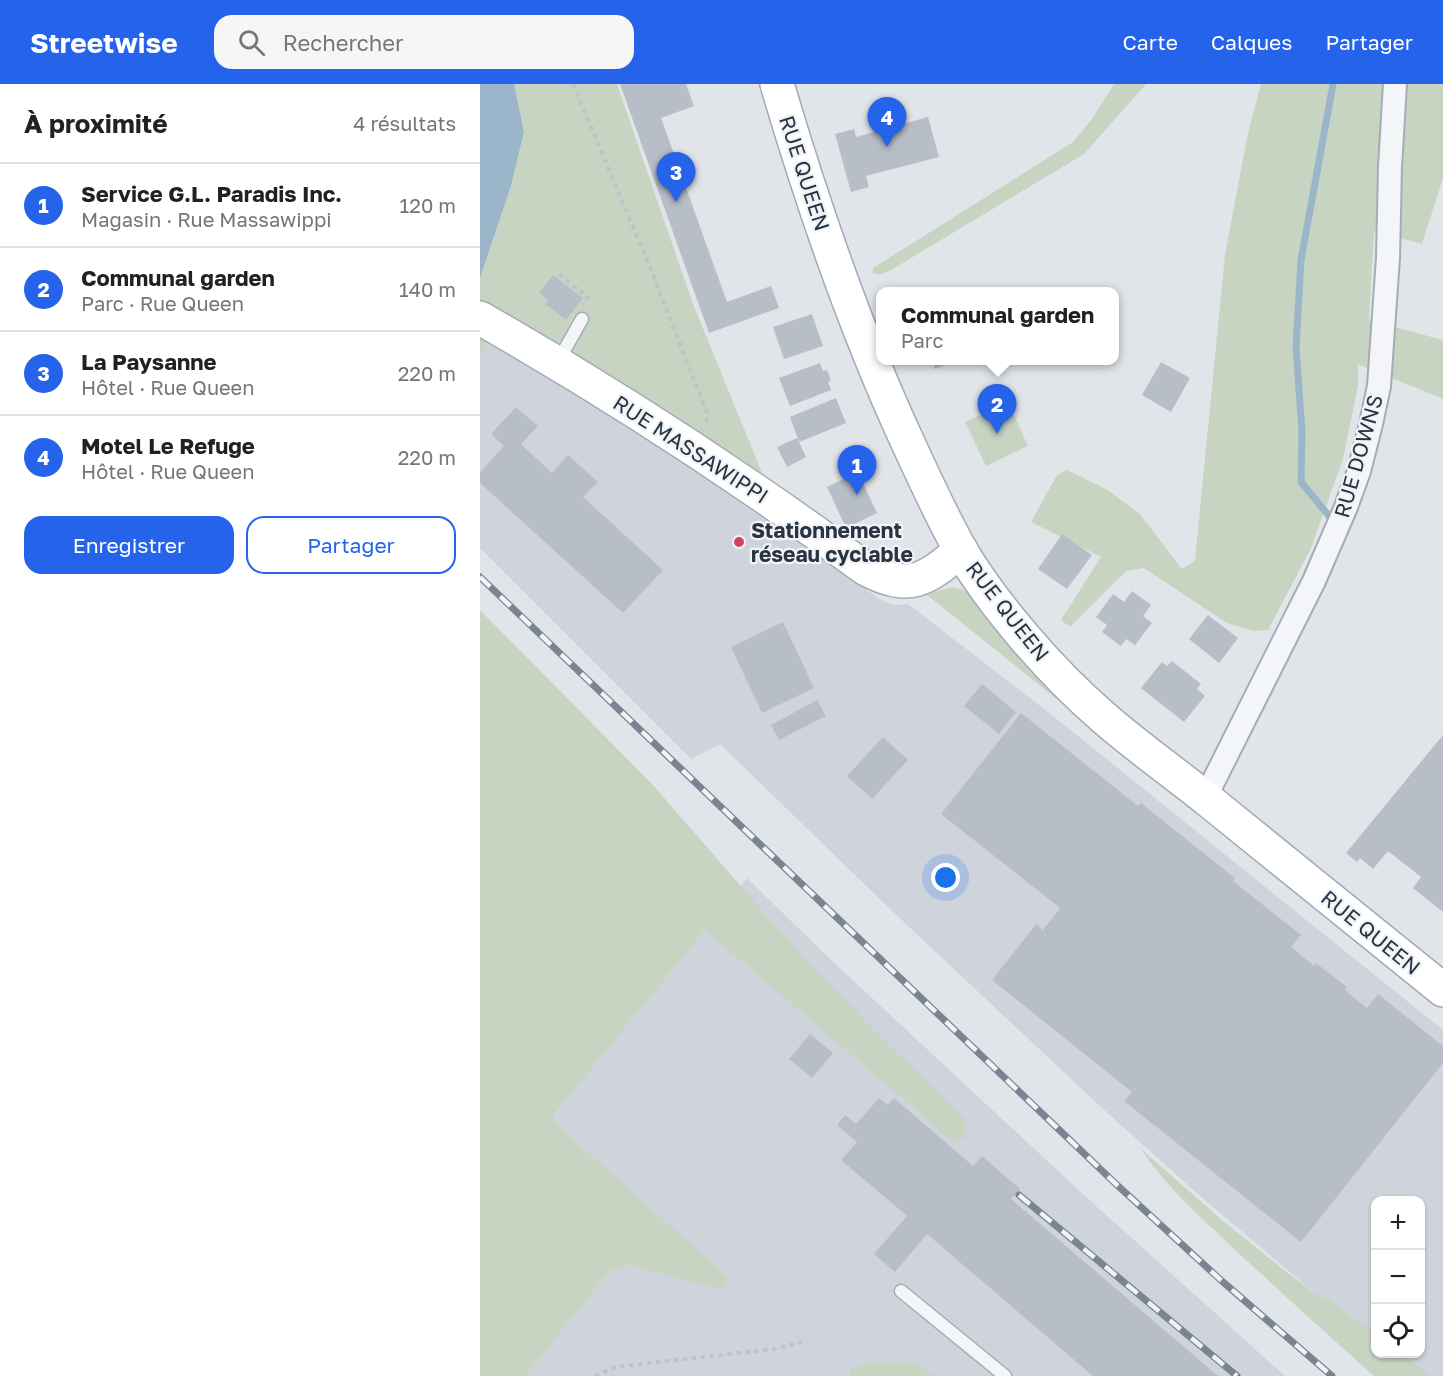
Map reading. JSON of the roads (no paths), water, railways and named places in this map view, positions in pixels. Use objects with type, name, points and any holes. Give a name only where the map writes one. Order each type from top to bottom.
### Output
[{"type":"main road","name":"RUE QUEEN","points":[[777,84],[833,257],[873,362],[927,484],[961,550],[984,585],[1054,670],[1102,717],[1443,990]]},
{"type":"main road","name":"RUE MASSAWIPPI","points":[[481,319],[696,449],[877,575],[905,582],[927,577],[961,550]]},
{"type":"street","name":"RUE DOWNS","points":[[1205,798],[1314,581],[1347,507],[1359,471],[1379,386],[1388,258],[1395,84]]},
{"type":"lane","points":[[556,364],[579,315]]},
{"type":"lane","points":[[901,1291],[1005,1376]]},
{"type":"water","points":[[480,84],[514,84],[524,132],[511,186],[480,278]]},
{"type":"waterway","points":[[1333,84],[1301,260],[1296,347],[1302,432],[1301,482],[1334,522]]},
{"type":"railway","points":[[480,577],[1117,1185],[1223,1282],[1332,1376]]},
{"type":"railway","points":[[1019,1195],[1237,1376]]},
{"type":"place","name":"Motel Le Refuge","points":[[887,147]]},
{"type":"place","name":"La Paysanne","points":[[676,202]]},
{"type":"place","name":"Communal garden","points":[[997,434]]},
{"type":"place","name":"Service G.L. Paradis Inc.","points":[[857,495]]},
{"type":"place","name":"Stationnement réseau cyclable","points":[[739,542]]}]
